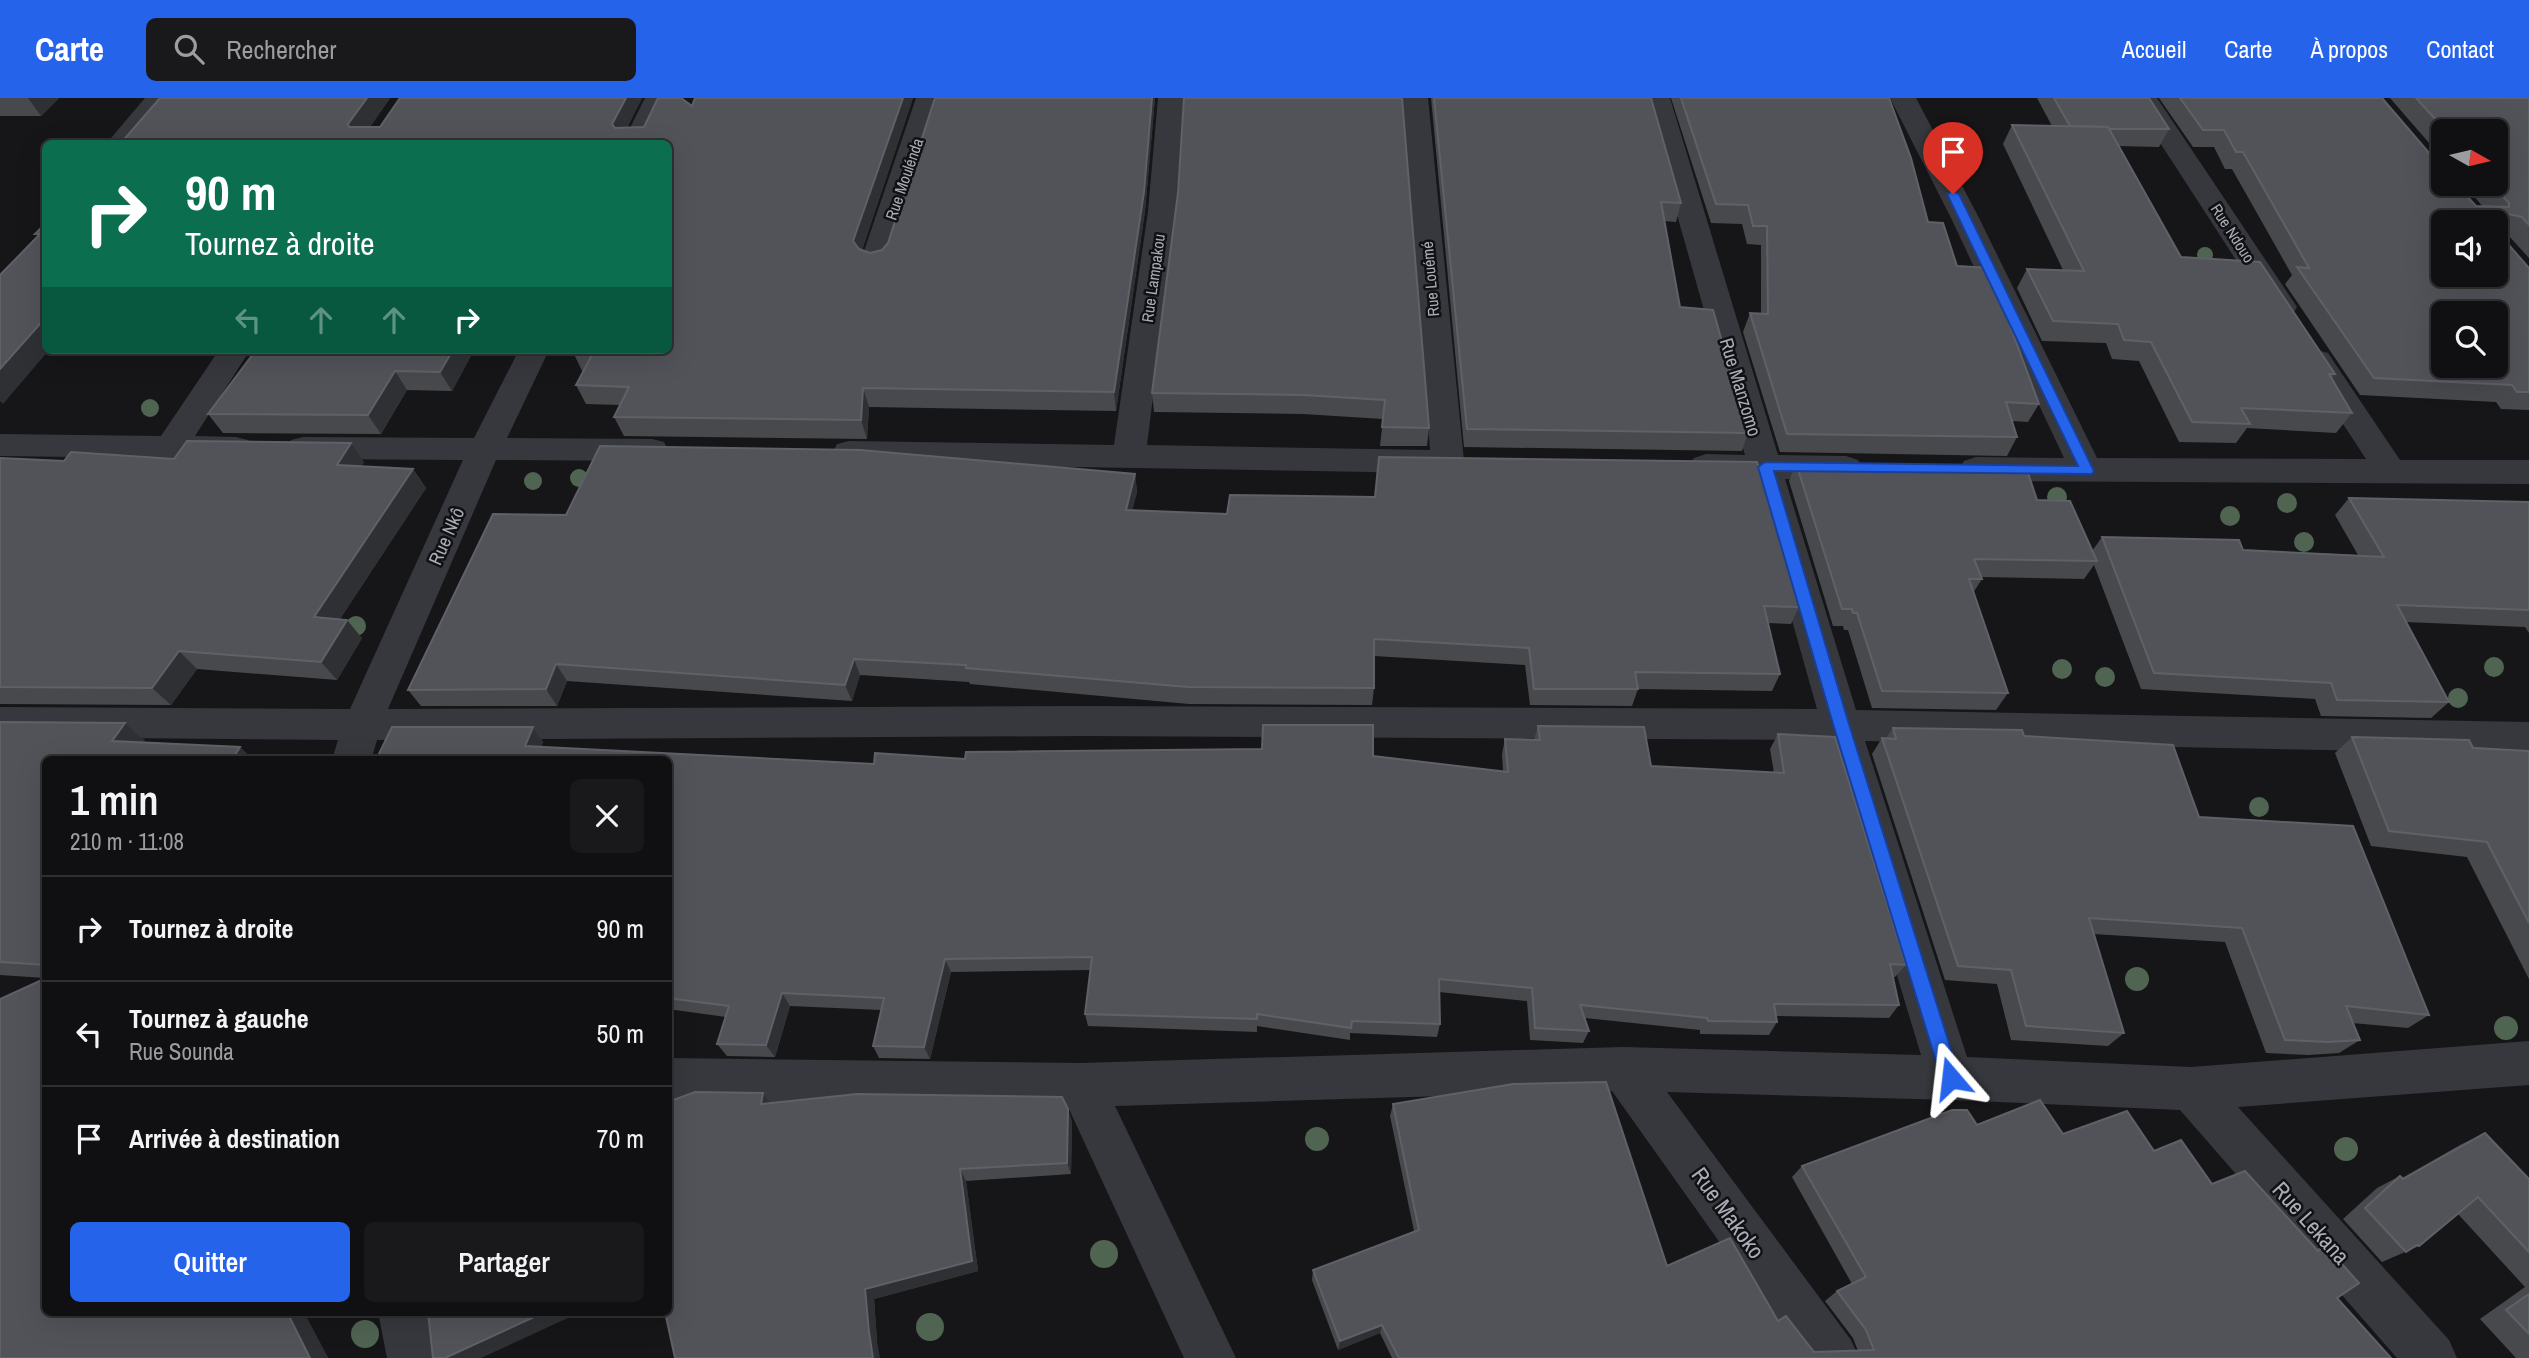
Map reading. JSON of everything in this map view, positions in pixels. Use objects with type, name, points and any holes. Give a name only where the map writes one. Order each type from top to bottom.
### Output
[{"type":"street","points":[[122,140],[159,98]]},
{"type":"street","points":[[637,140],[658,98]]},
{"type":"street","name":"Rue Moulénda","points":[[877,260],[929,98]]},
{"type":"street","name":"Rue Lampakou","points":[[1129,458],[1162,211],[1171,98]]},
{"type":"street","name":"Rue Louémé","points":[[1129,458],[1461,461],[1415,98]]},
{"type":"street","name":"Rue Manzomo","points":[[1657,98],[1841,724],[1951,1078]]},
{"type":"street","points":[[1903,98],[1965,218],[2087,471]]},
{"type":"street","name":"Rue Ndouo","points":[[2144,98],[2392,472]]},
{"type":"street","points":[[170,448],[232,354]]},
{"type":"street","name":"Rue Nkô","points":[[356,742],[485,449],[532,354]]},
{"type":"street","points":[[0,445],[687,451]]},
{"type":"street","points":[[823,452],[1129,458]]},
{"type":"street","points":[[1682,465],[1877,468]]},
{"type":"street","points":[[1947,469],[2529,472]]},
{"type":"street","points":[[0,722],[356,742],[1083,720],[1841,724],[2529,738]]},
{"type":"street","points":[[672,1080],[1081,1085],[1623,1069],[1951,1078],[2191,1089],[2529,1063]]},
{"type":"street","name":"Rue Makoko","points":[[1623,1069],[1833,1358]]},
{"type":"street","points":[[1081,1085],[1210,1358]]},
{"type":"street","name":"Rue Lekana","points":[[2191,1089],[2431,1358]]},
{"type":"street","points":[[404,1316],[413,1358]]},
{"type":"building","points":[[160,98],[367,98],[348,124],[349,127],[380,127],[400,98],[626,98],[612,124],[615,128],[644,127],[658,98],[681,98],[692,106],[695,98],[903,98],[853,241],[859,249],[870,253],[882,250],[888,243],[935,98],[1152,98],[1144,192],[1114,392],[863,388],[861,420],[614,417],[629,387],[576,385],[592,355],[574,354],[672,354],[672,140],[123,140]]},
{"type":"building","points":[[1184,98],[1402,98],[1429,428],[1382,427],[1385,400],[1303,395],[1152,393],[1178,193]]},
{"type":"building","points":[[1434,98],[1651,98],[1681,203],[1661,202],[1680,307],[1713,310],[1748,433],[1467,429]]},
{"type":"building","points":[[1681,98],[1889,98],[1911,158],[1928,222],[1943,223],[1957,266],[1990,268],[2015,320],[2008,320],[2039,404],[2006,402],[2017,437],[1787,434],[1750,313],[1768,314],[1767,226],[1753,226],[1748,205],[1716,204]]},
{"type":"building","points":[[2054,98],[2149,98],[2169,129],[2070,126]]},
{"type":"building","points":[[2180,98],[2382,98],[2431,155],[2431,196],[2467,196],[2476,206],[2509,207],[2503,196],[2508,196],[2508,119],[2435,119],[2416,98],[2529,98],[2529,225],[2522,217],[2508,214],[2508,210],[2431,210],[2431,287],[2508,287],[2508,244],[2529,268],[2529,392],[2517,392],[2512,385],[2374,378],[2297,267],[2309,268],[2243,152],[2236,152],[2224,130],[2203,130]]},
{"type":"building","points":[[2012,125],[2108,127],[2181,257],[2260,262],[2335,374],[2329,374],[2352,413],[2241,408],[2250,424],[2192,422],[2151,342],[2124,340],[2118,324],[2053,321],[2027,269],[2084,271]]},
{"type":"building","points":[[42,227],[42,322],[0,369],[0,275],[40,234],[35,234]]},
{"type":"building","points":[[253,354],[451,354],[440,372],[395,371],[368,415],[208,414]]},
{"type":"building","points":[[187,441],[351,443],[337,465],[413,469],[314,617],[347,620],[321,662],[179,651],[152,688],[0,687],[0,458],[64,461],[71,452],[174,459]]},
{"type":"building","points":[[600,446],[860,450],[1135,474],[1126,510],[1227,514],[1230,495],[1375,497],[1379,457],[1757,462],[1799,607],[1764,606],[1780,674],[1635,672],[1638,689],[1534,689],[1529,648],[1374,639],[1374,688],[1188,687],[966,668],[966,665],[854,659],[845,685],[556,664],[546,689],[408,690],[493,514],[566,515]]},
{"type":"building","points":[[1796,463],[2026,467],[2037,500],[2070,501],[2097,561],[1974,559],[1982,579],[1969,579],[2008,693],[1882,691],[1857,613],[1853,613],[1852,609],[1842,609]]},
{"type":"building","points":[[2349,498],[2529,502],[2529,610],[2397,605],[2449,702],[2337,700],[2331,683],[2154,673],[2102,537],[2239,540],[2243,550],[2384,557]]},
{"type":"building","points":[[0,722],[125,723],[112,741],[240,747],[234,756],[42,756],[42,965],[0,962]]},
{"type":"building","points":[[1263,725],[1373,725],[1373,756],[1508,772],[1505,739],[1540,740],[1538,726],[1644,727],[1651,766],[1784,773],[1778,734],[1835,737],[1906,965],[1890,964],[1899,1005],[1774,1004],[1777,1022],[1708,1021],[1707,1018],[1580,1005],[1589,1031],[1535,1028],[1532,988],[1439,979],[1440,1024],[1352,1021],[1351,1028],[1257,1014],[1257,1019],[1085,1014],[1092,957],[945,959],[924,1047],[873,1046],[884,998],[782,993],[766,1045],[717,1044],[729,1006],[672,999],[672,756],[378,756],[392,727],[533,727],[525,746],[874,764],[875,753],[965,759],[966,752],[1262,749]]},
{"type":"building","points":[[1893,728],[2022,730],[2024,736],[2173,745],[2199,817],[2353,826],[2429,1015],[2346,1006],[2360,1040],[2285,1040],[2242,928],[2089,918],[2124,1033],[2026,1026],[2011,970],[1958,966],[1882,738],[1896,739]]},
{"type":"building","points":[[2352,737],[2469,740],[2473,748],[2529,751],[2529,923],[2487,842],[2389,831]]},
{"type":"building","points":[[42,980],[42,1316],[289,1316],[310,1358],[0,1358],[0,999]]},
{"type":"building","points":[[1606,1082],[1667,1266],[1730,1238],[1778,1321],[1786,1316],[1814,1352],[1874,1350],[1866,1330],[1837,1291],[1866,1277],[1802,1166],[1952,1110],[1967,1110],[1977,1125],[2040,1100],[2063,1134],[2127,1111],[2154,1151],[2181,1140],[2212,1184],[2245,1171],[2318,1251],[2325,1245],[2359,1283],[2337,1298],[2391,1358],[1399,1358],[1382,1325],[1340,1341],[1313,1270],[1419,1230],[1393,1104],[1513,1084]]},
{"type":"building","points":[[695,1092],[763,1093],[761,1104],[857,1094],[1062,1097],[1068,1109],[1067,1163],[960,1169],[972,1261],[865,1289],[873,1358],[675,1358],[666,1316],[672,1316],[672,1101]]},
{"type":"building","points":[[2485,1133],[2529,1179],[2529,1252],[2478,1197],[2419,1246],[2406,1252],[2365,1208],[2400,1176],[2403,1179]]},
{"type":"building","points":[[2529,1294],[2529,1334],[2506,1310]]},
{"type":"building","points":[[428,1316],[536,1316],[445,1358],[433,1358]]},
{"type":"route","points":[[1951,1078],[1841,724],[1765,467],[2087,471],[1953,194]]}]
